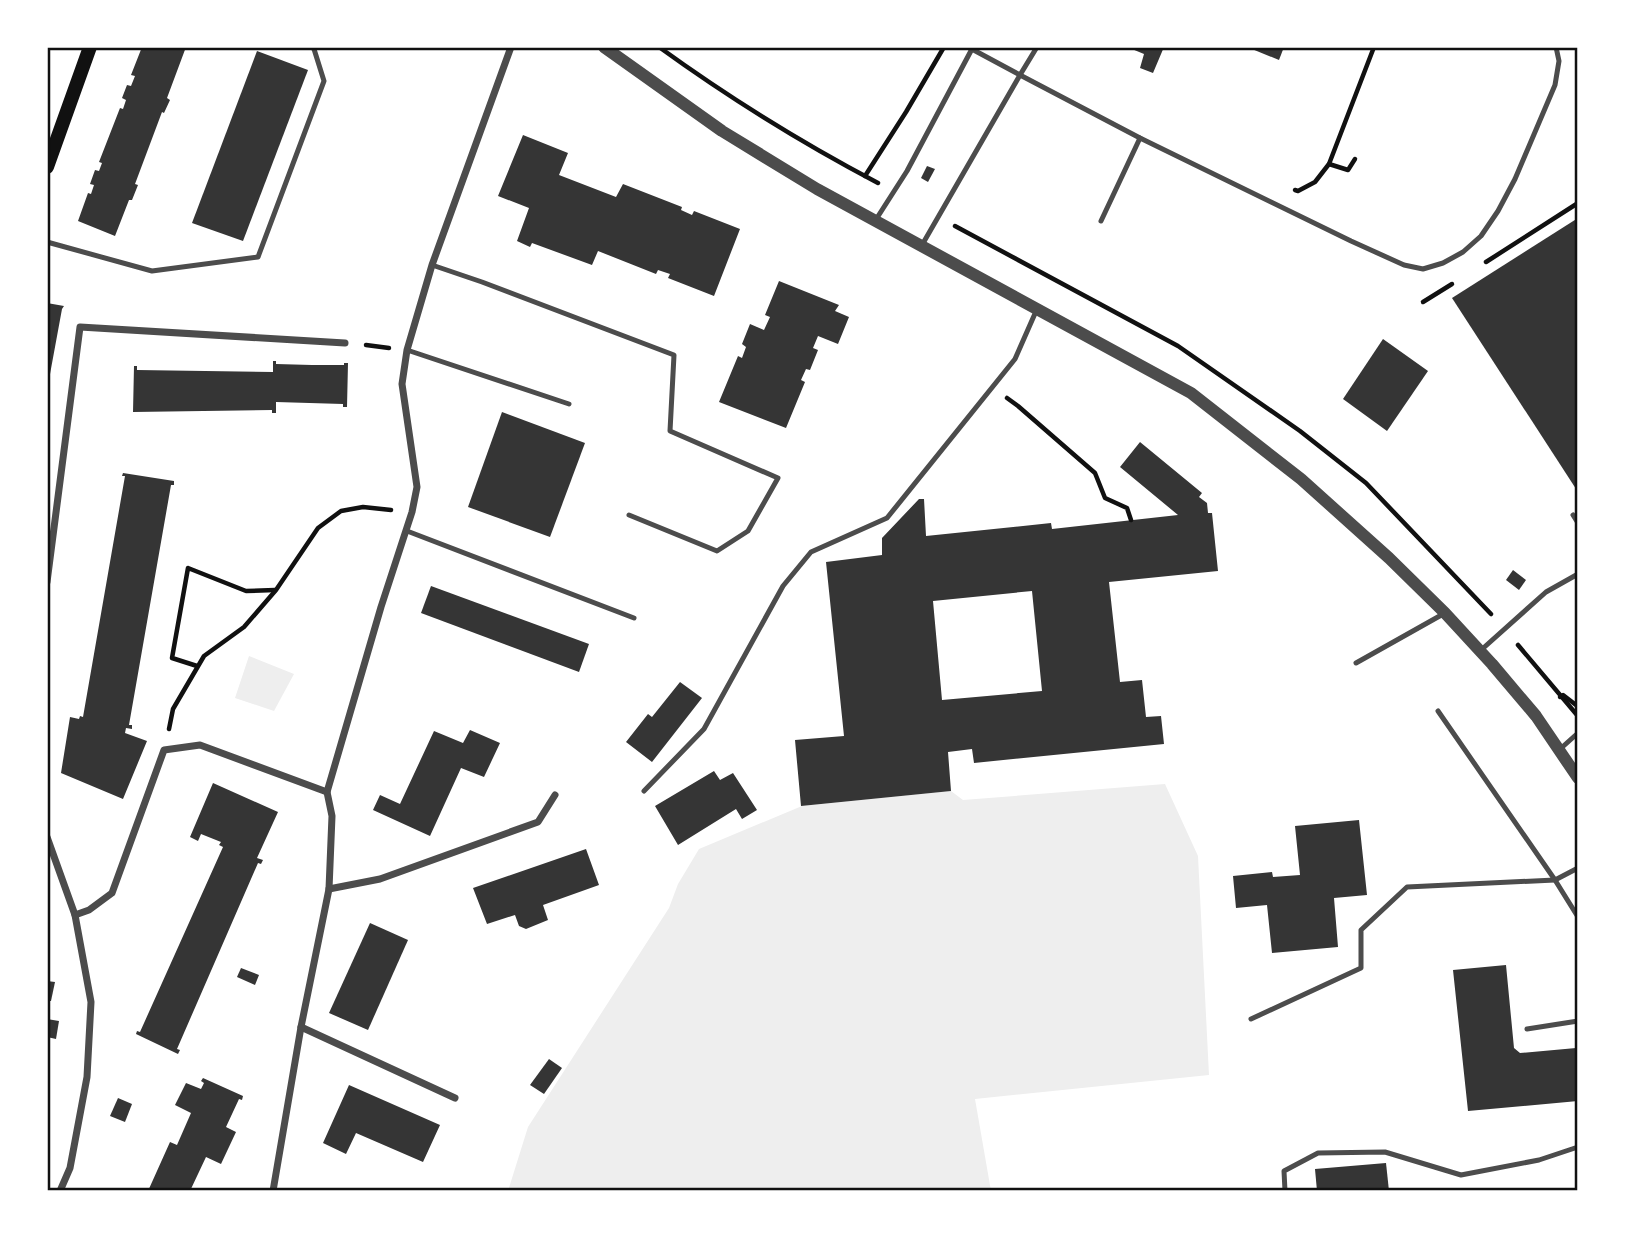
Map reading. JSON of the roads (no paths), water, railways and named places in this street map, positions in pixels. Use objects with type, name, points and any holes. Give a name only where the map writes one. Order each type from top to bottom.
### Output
[{"type":"main road","points":[[47,167],[90,47]]},
{"type":"street","points":[[273,1191],[301,1027],[329,889],[332,816],[327,792],[381,607],[407,531],[417,487],[402,384],[407,350],[432,265],[511,47]]},
{"type":"street","points":[[604,47],[692,111],[817,189],[1191,393],[1301,479],[1389,558],[1445,613],[1536,716],[1578,778]]},
{"type":"street","points":[[47,582],[80,327],[345,343]]},
{"type":"street","points":[[75,915],[89,910],[112,893],[164,750],[200,745],[327,792]]},
{"type":"street","points":[[329,889],[380,879],[538,822],[555,795]]},
{"type":"street","points":[[47,837],[75,915],[91,1002],[87,1077],[70,1168],[60,1191]]},
{"type":"street","points":[[301,1027],[455,1098]]},
{"type":"lane","points":[[47,242],[152,271],[258,257],[324,81],[311,47]]},
{"type":"lane","points":[[922,246],[1037,47]]},
{"type":"lane","points":[[875,220],[907,171],[971,48],[1140,138],[1351,241],[1404,265],[1423,269],[1443,263],[1463,252],[1481,236],[1498,211],[1515,179],[1555,85],[1559,61],[1556,47]]},
{"type":"lane","points":[[1101,221],[1140,138]]},
{"type":"lane","points":[[432,265],[674,355],[670,431],[778,478],[748,531],[717,551],[629,515]]},
{"type":"lane","points":[[644,791],[704,729],[783,586],[811,552],[887,517],[1015,359],[1037,309]]},
{"type":"lane","points":[[407,350],[569,404]]},
{"type":"lane","points":[[1573,515],[1578,523]]},
{"type":"lane","points":[[407,531],[634,618]]},
{"type":"lane","points":[[1480,651],[1546,592],[1578,574]]},
{"type":"lane","points":[[1356,663],[1445,613]]},
{"type":"lane","points":[[1438,711],[1578,917]]},
{"type":"lane","points":[[1559,750],[1578,733]]},
{"type":"lane","points":[[1251,1019],[1361,968],[1361,930],[1408,887],[1555,880],[1578,868]]},
{"type":"lane","points":[[1527,1029],[1578,1021]]},
{"type":"lane","points":[[1284,1191],[1284,1171],[1318,1153],[1385,1152],[1461,1175],[1539,1160],[1578,1147]]}]
